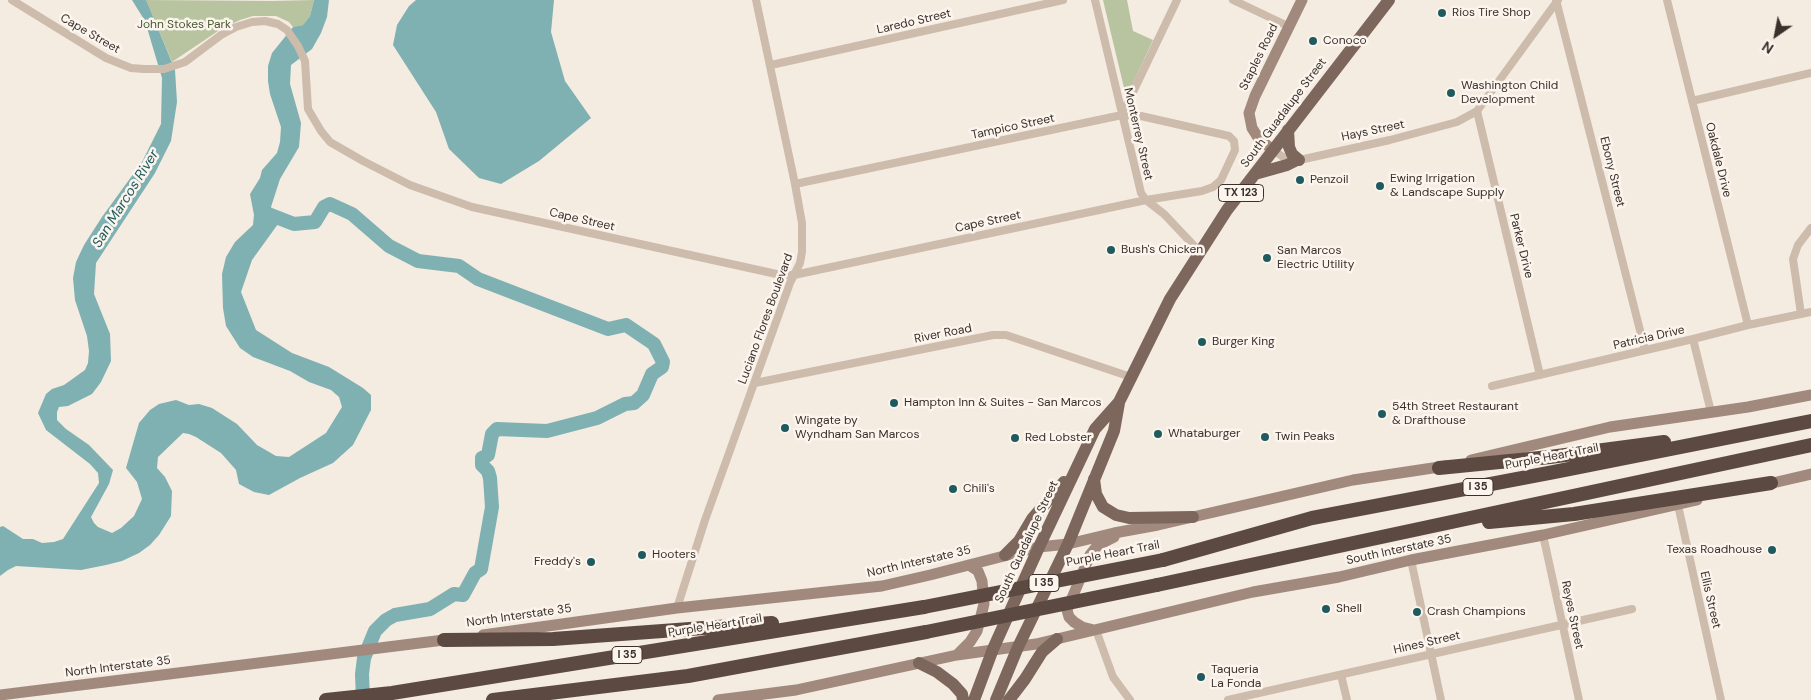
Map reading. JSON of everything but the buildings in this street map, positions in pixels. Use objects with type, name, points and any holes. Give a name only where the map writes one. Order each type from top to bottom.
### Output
[{"type":"highway","name":"Purple Heart Trail","points":[[330,700],[392,692],[924,607],[1163,560],[1312,518],[1811,421]]},
{"type":"highway","points":[[1439,468],[1550,457],[1796,425]]},
{"type":"highway","name":"I 35","points":[[493,700],[676,678],[926,632],[1157,585],[1811,445]]},
{"type":"highway","points":[[1428,527],[1574,514],[1771,483]]},
{"type":"highway","points":[[437,641],[553,639],[862,617]]},
{"type":"highway","points":[[580,700],[676,678]]},
{"type":"main road","name":"Staples Road","points":[[1273,150],[1259,139],[1252,128],[1249,113],[1255,96],[1302,0]]},
{"type":"main road","name":"South Guadalupe Street","points":[[996,700],[1018,647],[1068,544],[1114,431],[1119,402],[1170,299],[1227,210],[1389,0]]},
{"type":"main road","points":[[1255,174],[1287,165],[1297,160],[1289,147],[1288,130]]},
{"type":"main road","points":[[1039,547],[1068,544],[1353,480],[1439,468],[1610,427],[1748,407],[1811,395]]},
{"type":"main road","name":"South Guadalupe Street","points":[[974,700],[993,649],[1094,429],[1119,402]]},
{"type":"main road","points":[[1006,556],[1019,541],[1032,519],[1076,469]]},
{"type":"main road","name":"South Interstate 35","points":[[993,649],[1018,647],[1057,639],[1222,599],[1543,535],[1811,474]]},
{"type":"main road","points":[[1094,479],[1096,494],[1103,507],[1116,515],[1129,518],[1193,516]]},
{"type":"main road","points":[[1096,630],[1082,627],[1074,622],[1069,617],[1067,610],[1090,555],[1098,545],[1126,531]]},
{"type":"main road","name":"North Interstate 35","points":[[0,695],[354,652],[677,608],[882,586],[1039,547]]},
{"type":"main road","points":[[957,655],[970,642],[977,631],[984,604],[982,581],[978,572],[969,565]]},
{"type":"main road","points":[[1008,700],[1025,679],[1042,652],[1057,639]]},
{"type":"main road","points":[[718,700],[797,695],[919,663],[993,649]]},
{"type":"main road","points":[[919,663],[937,672],[953,684],[962,694],[962,700]]},
{"type":"street","name":"Cape Street","points":[[12,0],[106,58],[131,68],[157,70],[177,65],[185,62],[221,35],[236,27],[252,22],[265,21],[278,24],[287,30],[305,61],[308,109],[330,142],[363,161],[410,185],[454,202],[756,271],[794,275],[1146,200],[1202,191],[1213,187],[1221,180],[1234,150],[1234,141]]},
{"type":"street","name":"Luciano Flores Boulevard","points":[[677,608],[705,520],[794,275],[800,264],[803,236],[795,184],[756,0]]},
{"type":"street","name":"Laredo Street","points":[[771,65],[1063,0]]},
{"type":"street","name":"Monterrey Street","points":[[1095,0],[1141,193],[1199,251]]},
{"type":"street","points":[[1122,115],[1177,0]]},
{"type":"street","points":[[1233,0],[1290,27]]},
{"type":"street","points":[[1477,111],[1557,0]]},
{"type":"street","name":"Ebony Street","points":[[1557,0],[1645,350]]},
{"type":"street","name":"Oakdale Drive","points":[[1667,0],[1748,325]]},
{"type":"street","points":[[1692,101],[1811,73]]},
{"type":"street","name":"Hays Street","points":[[1297,160],[1442,127],[1457,122],[1477,111]]},
{"type":"street","name":"Parker Drive","points":[[1477,111],[1540,375]]},
{"type":"street","name":"Tampico Street","points":[[795,184],[1122,115],[1141,116],[1229,136],[1234,141]]},
{"type":"street","points":[[1273,150],[1286,158],[1297,160]]},
{"type":"street","points":[[1801,314],[1793,259],[1798,245],[1811,228]]},
{"type":"street","name":"Patricia Drive","points":[[1492,386],[1748,325],[1811,312]]},
{"type":"street","name":"River Road","points":[[756,383],[993,335],[1006,335],[1131,377]]},
{"type":"street","points":[[1693,339],[1711,412]]},
{"type":"street","name":"Ellis Street","points":[[1678,505],[1721,700]]},
{"type":"street","name":"Reyes Street","points":[[1543,535],[1579,700]]},
{"type":"street","points":[[1411,560],[1441,700]]},
{"type":"street","name":"Hines Street","points":[[1228,700],[1251,698],[1563,623],[1632,609]]},
{"type":"street","points":[[1096,630],[1113,677],[1128,698],[1118,700]]},
{"type":"street","points":[[1342,675],[1346,700]]},
{"type":"green space","name":"John Stokes Park","points":[[146,0],[314,0],[310,16],[303,25],[293,27],[289,22],[276,16],[253,16],[221,29],[172,62]]},
{"type":"green space","points":[[1103,0],[1127,0],[1133,31],[1153,40],[1128,94],[1125,92]]},
{"type":"water","name":"San Marcos River","points":[[132,0],[146,0],[147,2],[175,70],[177,102],[171,141],[155,173],[96,263],[94,294],[110,334],[111,361],[101,382],[92,394],[68,406],[59,407],[57,412],[57,420],[66,429],[89,445],[113,470],[109,484],[91,517],[94,523],[98,527],[112,533],[121,528],[134,516],[142,499],[137,482],[126,468],[139,423],[150,410],[159,404],[176,400],[189,405],[199,404],[212,408],[237,424],[257,445],[276,456],[289,457],[326,433],[342,407],[339,397],[331,390],[309,382],[290,371],[253,357],[240,348],[226,326],[223,308],[222,274],[226,257],[235,242],[253,225],[254,215],[250,194],[260,178],[262,170],[277,153],[280,142],[281,127],[270,94],[268,66],[272,53],[293,27],[303,25],[310,16],[314,0],[329,0],[327,17],[312,49],[291,65],[290,84],[301,123],[299,147],[280,179],[271,207],[278,224],[252,260],[241,292],[256,330],[292,353],[329,367],[363,388],[371,395],[371,410],[353,445],[333,463],[269,495],[254,492],[239,484],[236,470],[221,453],[196,437],[183,433],[158,457],[157,468],[165,477],[172,491],[171,516],[150,545],[122,561],[106,565],[81,570],[16,566],[0,576],[0,527],[3,526],[23,539],[33,539],[42,543],[63,539],[99,483],[98,473],[90,464],[46,430],[38,413],[46,394],[52,389],[64,385],[85,370],[88,363],[87,336],[75,300],[73,278],[76,262],[84,245],[102,217],[142,162],[161,124],[162,78],[145,21]]},
{"type":"water","points":[[416,0],[554,0],[551,32],[565,81],[591,118],[539,161],[501,184],[479,178],[449,149],[436,112],[393,45],[397,25],[409,6]]},
{"type":"waterway","points":[[263,212],[294,224],[315,222],[324,207],[330,204],[352,214],[389,246],[418,261],[459,266],[478,279],[608,329],[626,325],[654,344],[663,362],[662,367],[652,374],[643,395],[634,403],[625,404],[597,418],[547,431],[497,429],[492,434],[488,455],[482,458],[482,465],[488,471],[490,478],[492,507],[481,569],[475,573],[463,595],[454,594],[430,609],[395,615],[386,620],[375,631],[364,658],[362,674],[363,700]]},
{"type":"place","name":"Rios Tire Shop","points":[[1442,13]]},
{"type":"place","name":"Conoco","points":[[1313,41]]},
{"type":"place","name":"Washington Child Development","points":[[1451,93]]},
{"type":"place","name":"Penzoil","points":[[1300,180]]},
{"type":"place","name":"Ewing Irrigation & Landscape Supply","points":[[1380,186]]},
{"type":"place","name":"Bush's Chicken","points":[[1111,250]]},
{"type":"place","name":"San Marcos Electric Utility","points":[[1267,258]]},
{"type":"place","name":"Burger King","points":[[1202,342]]},
{"type":"place","name":"Hampton Inn & Suites - San Marcos","points":[[894,403]]},
{"type":"place","name":"54th Street Restaurant & Drafthouse","points":[[1382,414]]},
{"type":"place","name":"Wingate by Wyndham San Marcos","points":[[785,428]]},
{"type":"place","name":"Whataburger","points":[[1158,434]]},
{"type":"place","name":"Twin Peaks","points":[[1265,437]]},
{"type":"place","name":"Red Lobster","points":[[1015,438]]},
{"type":"place","name":"Chili's","points":[[953,489]]},
{"type":"place","name":"Texas Roadhouse","points":[[1772,550]]},
{"type":"place","name":"Hooters","points":[[642,555]]},
{"type":"place","name":"Freddy's","points":[[591,562]]},
{"type":"place","name":"Shell","points":[[1326,609]]},
{"type":"place","name":"Crash Champions","points":[[1417,612]]},
{"type":"place","name":"Taqueria La Fonda","points":[[1201,677]]}]
